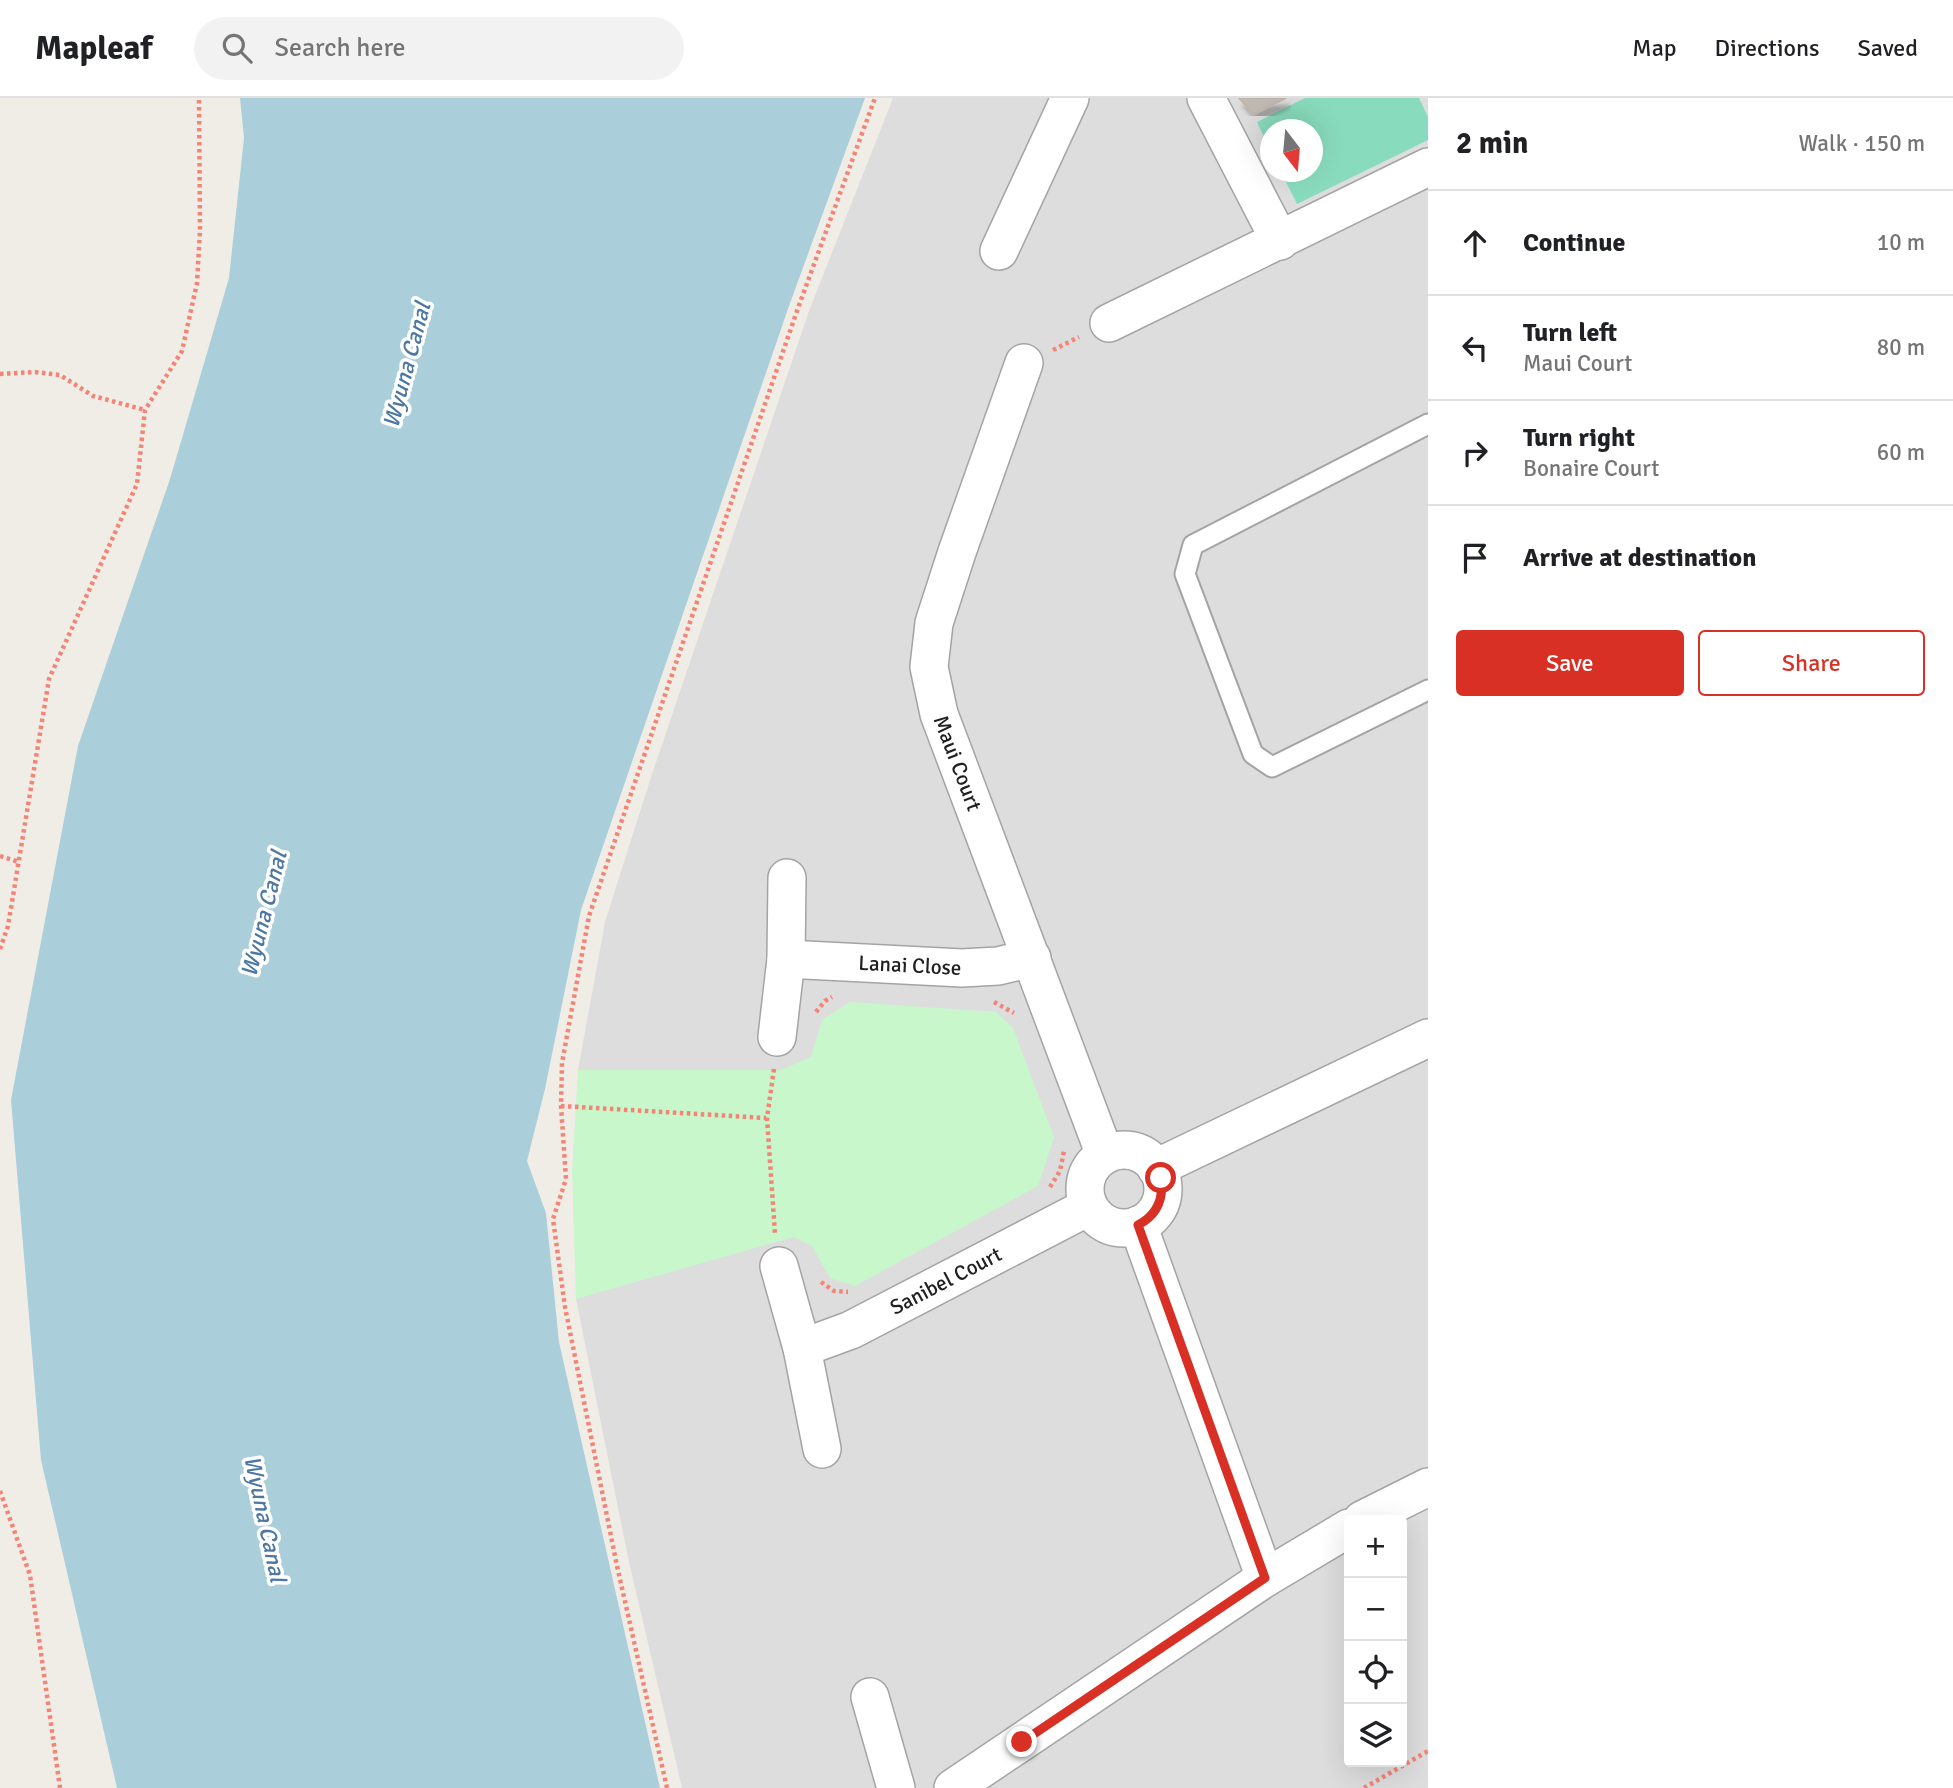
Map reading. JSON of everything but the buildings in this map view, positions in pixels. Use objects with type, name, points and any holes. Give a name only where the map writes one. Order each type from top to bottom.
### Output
[{"type":"street","points":[[999,251],[1070,98]]},
{"type":"street","points":[[1206,98],[1280,241]]},
{"type":"street","points":[[1109,323],[1428,167]]},
{"type":"street","name":"Maui Court","points":[[1024,363],[934,623],[929,667],[939,714],[1105,1155]]},
{"type":"street","points":[[776,1037],[786,959],[787,878]]},
{"type":"street","name":"Lanai Close","points":[[786,959],[962,968],[998,966],[1032,958]]},
{"type":"street","points":[[1156,1168],[1428,1038]]},
{"type":"street","points":[[1116,1151],[1139,1154],[1156,1168],[1161,1178],[1161,1201],[1148,1220],[1127,1228],[1115,1227],[1105,1223],[1088,1207],[1085,1183],[1089,1172],[1105,1155],[1116,1151]]},
{"type":"street","name":"Sanibel Court","points":[[802,1348],[851,1330],[1088,1207]]},
{"type":"street","points":[[1138,1225],[1265,1578]]},
{"type":"street","points":[[779,1266],[802,1348],[822,1449]]},
{"type":"street","points":[[1372,1515],[1428,1487]]},
{"type":"street","points":[[953,1788],[1265,1578],[1344,1531]]},
{"type":"street","points":[[870,1697],[896,1788]]},
{"type":"lane","points":[[1428,424],[1193,545],[1185,574],[1253,754],[1272,767],[1428,690]]},
{"type":"path","points":[[0,949],[8,926],[49,679],[137,484],[145,410],[182,351],[197,283],[200,230],[199,98]]},
{"type":"path","points":[[667,1788],[617,1566],[565,1307],[553,1219],[566,1179],[561,1106],[562,1063],[589,916],[798,308],[875,98]]},
{"type":"path","points":[[1024,363],[1109,323]]},
{"type":"path","points":[[0,374],[60,374],[93,396],[145,410]]},
{"type":"path","points":[[0,856],[19,863]]},
{"type":"path","points":[[812,1024],[816,1011],[824,1001],[834,996]]},
{"type":"path","points":[[986,1001],[1007,1007],[1017,1016]]},
{"type":"path","points":[[776,1037],[766,1118],[779,1266]]},
{"type":"path","points":[[561,1106],[766,1118]]},
{"type":"path","points":[[1045,1193],[1060,1171],[1065,1142]]},
{"type":"path","points":[[818,1280],[834,1291],[852,1292]]},
{"type":"path","points":[[0,1491],[30,1575],[60,1788]]},
{"type":"path","points":[[1364,1788],[1428,1751]]},
{"type":"shaded area","points":[[893,98],[1428,98],[1428,1788],[682,1788],[629,1562],[576,1299],[578,1070],[605,922],[651,777],[809,311]]},
{"type":"green space","points":[[1305,98],[1419,98],[1428,117],[1428,140],[1297,204],[1286,182],[1323,182],[1323,119],[1263,119]]},
{"type":"green space","points":[[850,1002],[996,1012],[1013,1028],[1054,1137],[1038,1186],[855,1286],[830,1278],[812,1246],[794,1237],[576,1299],[572,1171],[578,1070],[781,1070],[811,1057],[822,1020]]},
{"type":"water","name":"Wyuna Canal","points":[[240,98],[865,98],[789,306],[581,910],[545,1089],[527,1161],[546,1213],[559,1342],[660,1788],[117,1788],[41,1460],[11,1100],[78,746],[170,479],[229,278],[244,138]]},
{"type":"route","points":[[1022,1742],[1265,1578],[1138,1225],[1148,1220],[1161,1201],[1161,1178]]}]
